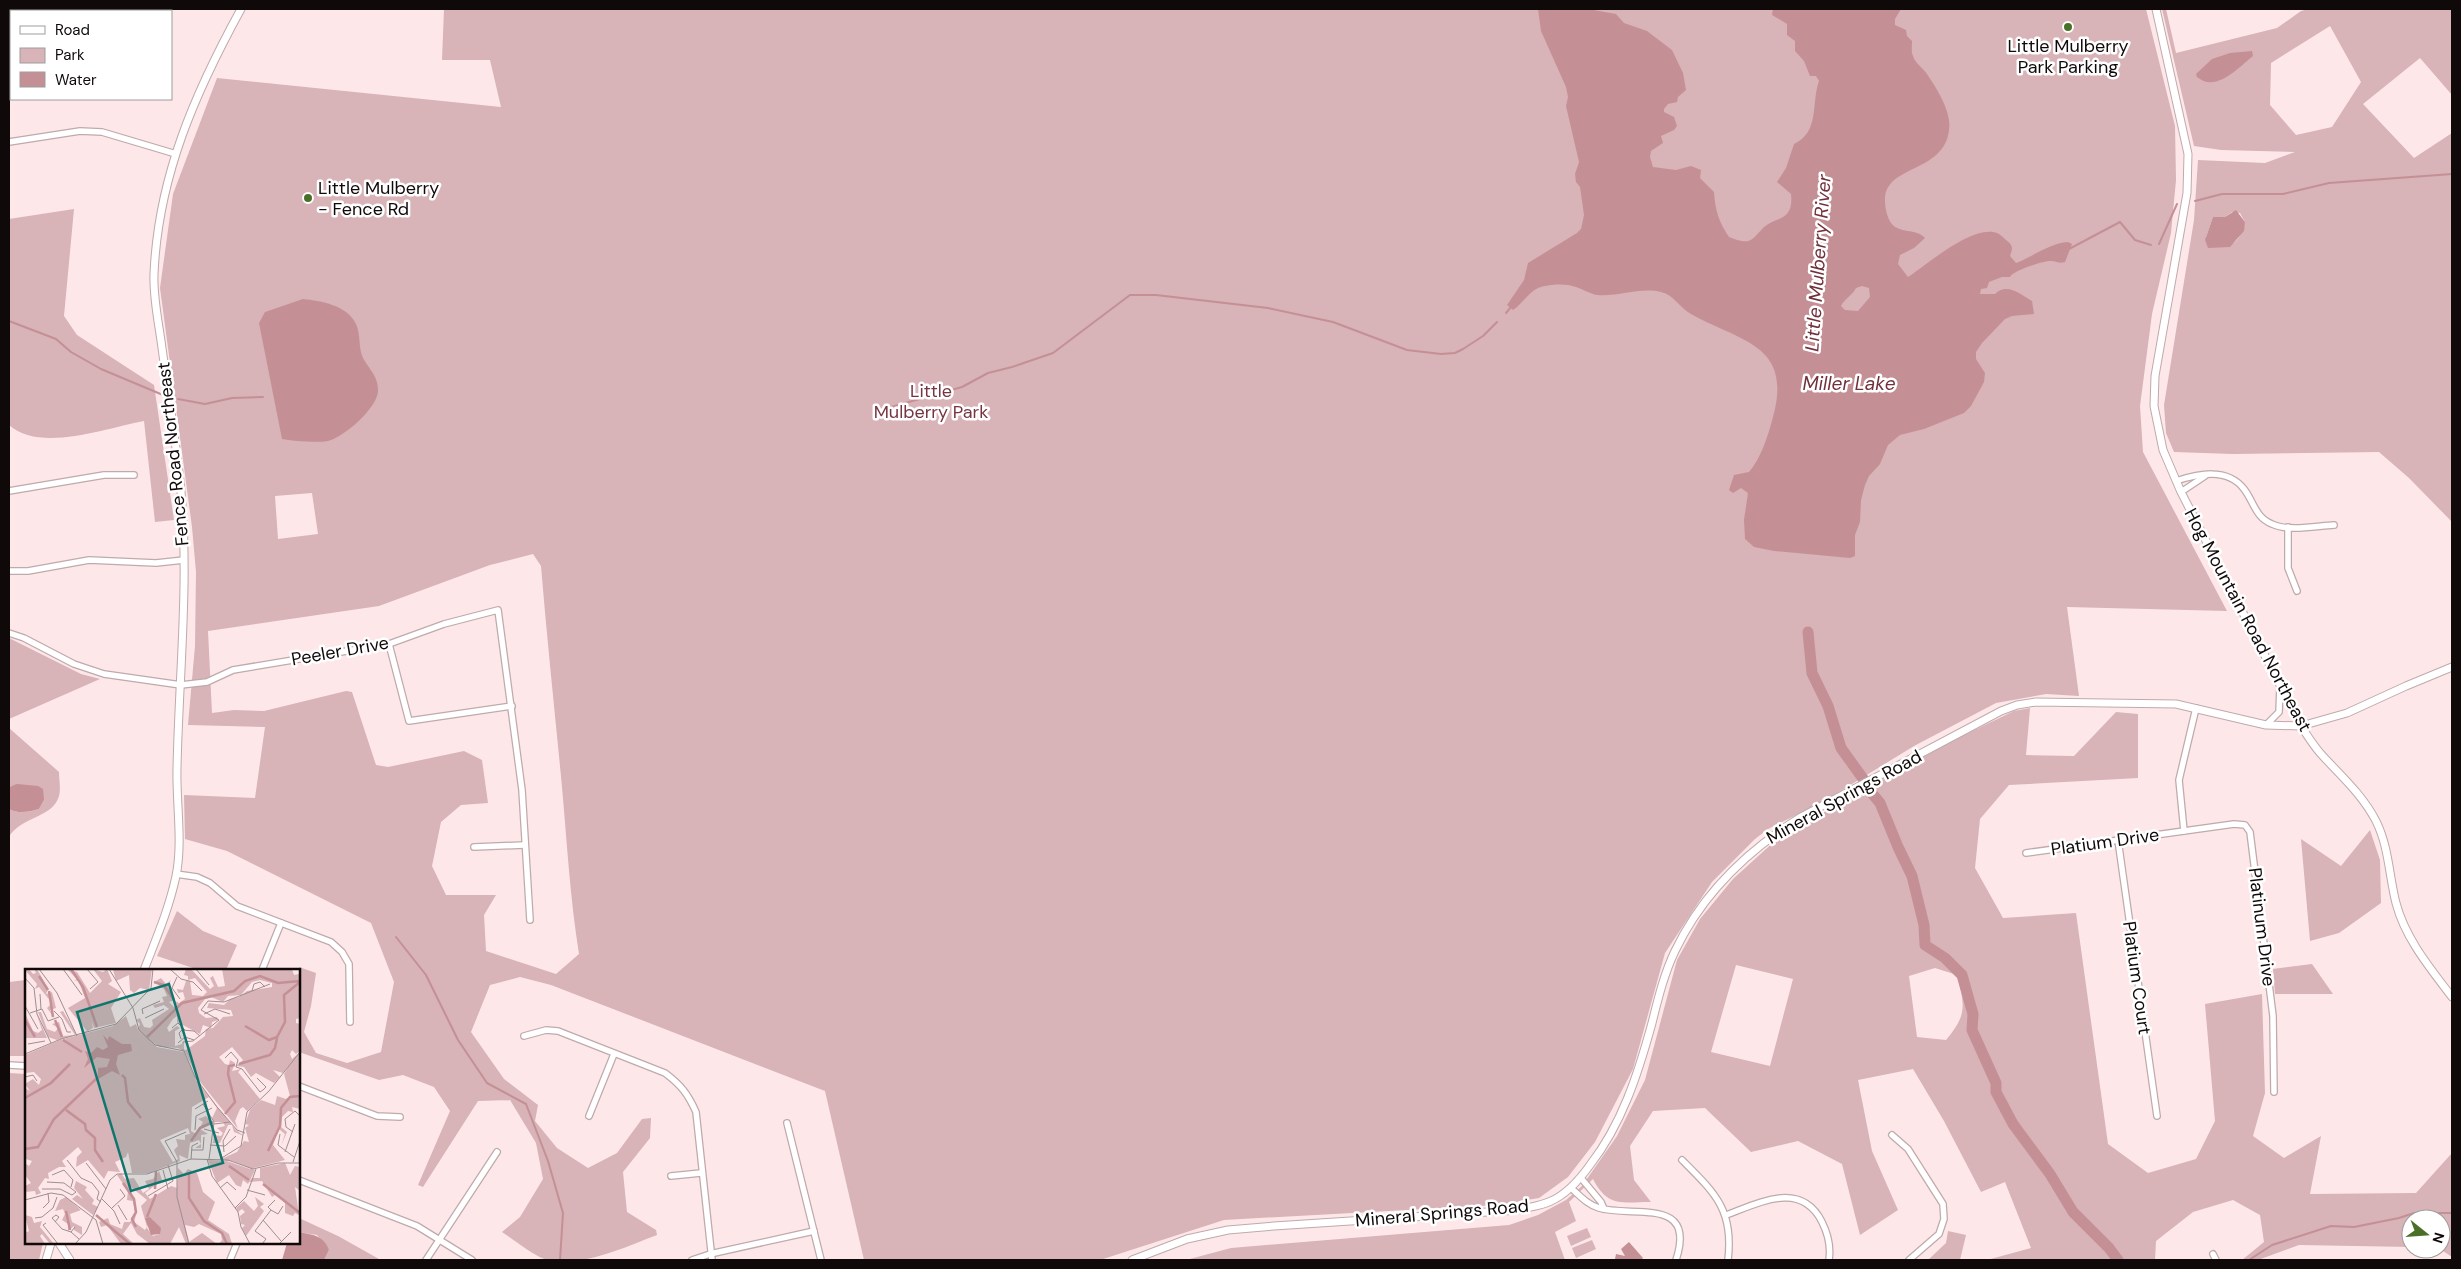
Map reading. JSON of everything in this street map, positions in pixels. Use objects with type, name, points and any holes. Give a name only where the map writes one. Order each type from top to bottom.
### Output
[{"type":"street","name":"Fence Road Northeast","points":[[144,969],[163,922],[176,874],[184,632],[184,560],[180,483],[154,277],[158,232],[176,154],[194,102],[209,67],[241,9]]},
{"type":"street","name":"Hog Mountain Road Northeast","points":[[2156,9],[2188,154],[2184,209],[2155,376],[2154,406],[2163,450],[2181,492],[2301,726],[2321,754],[2353,787],[2377,824],[2386,849],[2396,903],[2405,928],[2419,953],[2452,997]]},
{"type":"street","points":[[9,142],[80,131],[102,132],[176,154]]},
{"type":"street","points":[[2181,492],[2205,476],[2219,473],[2232,478],[2243,488],[2258,515],[2273,525],[2288,527],[2334,525]]},
{"type":"street","points":[[9,492],[104,475],[134,474]]},
{"type":"street","points":[[2176,481],[2197,474],[2205,476]]},
{"type":"street","points":[[2288,527],[2288,568],[2297,591]]},
{"type":"street","points":[[9,571],[28,571],[89,560],[156,563],[184,560]]},
{"type":"street","name":"Peeler Drive","points":[[9,633],[24,638],[74,664],[104,674],[181,685],[207,682],[233,670],[389,644],[444,624],[498,610],[512,706]]},
{"type":"street","points":[[389,644],[410,721],[512,706],[522,790],[530,920]]},
{"type":"street","name":"Mineral Springs Road","points":[[1132,1260],[1187,1239],[1228,1230],[1518,1210],[1552,1201],[1571,1188],[1581,1178],[1610,1136],[1629,1096],[1675,949],[1716,888],[1738,863],[1768,837],[1801,817],[2001,711],[2017,705],[2036,702],[2176,704],[2266,725],[2301,726],[2347,714],[2452,667]]},
{"type":"street","points":[[2266,725],[2280,712],[2280,687]]},
{"type":"street","points":[[2184,831],[2179,780],[2196,708]]},
{"type":"street","name":"Platinum Drive","points":[[2184,831],[2239,824],[2245,825],[2250,832],[2274,1016],[2274,1092]]},
{"type":"street","name":"Platium Drive","points":[[2026,853],[2184,831]]},
{"type":"street","name":"Platium Court","points":[[2118,840],[2157,1116]]},
{"type":"street","points":[[474,848],[524,845]]},
{"type":"street","points":[[176,874],[197,877],[210,883],[237,906],[332,942],[342,952],[349,964],[350,1022]]},
{"type":"street","points":[[262,969],[281,923]]},
{"type":"street","points":[[524,1036],[546,1030],[558,1031],[665,1073],[680,1084],[689,1096],[696,1112],[701,1173],[712,1260]]},
{"type":"street","points":[[588,1116],[614,1054]]},
{"type":"street","points":[[9,1065],[25,1066]]},
{"type":"street","points":[[300,1086],[377,1116],[400,1117]]},
{"type":"street","points":[[787,1122],[821,1260]]},
{"type":"street","points":[[1892,1135],[1908,1148],[1943,1204],[1944,1219],[1938,1234],[1909,1260]]},
{"type":"street","points":[[426,1260],[497,1152]]},
{"type":"street","points":[[1682,1160],[1717,1199],[1726,1214],[1730,1243],[1728,1260]]},
{"type":"street","points":[[672,1176],[701,1173]]},
{"type":"street","points":[[1581,1178],[1601,1202],[1604,1210]]},
{"type":"street","points":[[300,1180],[416,1226],[472,1260]]},
{"type":"street","points":[[1571,1188],[1590,1205],[1604,1210],[1653,1211],[1666,1216],[1676,1225],[1682,1242],[1676,1260]]},
{"type":"street","points":[[1726,1214],[1778,1197],[1794,1198],[1809,1204],[1818,1214],[1826,1231],[1830,1251],[1829,1260]]},
{"type":"street","points":[[692,1260],[710,1254],[814,1231]]},
{"type":"street","points":[[46,1260],[51,1244]]},
{"type":"street","points":[[61,1244],[70,1260]]},
{"type":"street","points":[[230,1260],[237,1244]]},
{"type":"street","points":[[2213,1254],[2216,1260]]},
{"type":"green space","points":[[65,9],[164,9],[164,10]]},
{"type":"green space","name":"Little Mulberry Park","points":[[444,9],[2146,9],[2175,126],[2176,180],[2171,233],[2152,314],[2140,406],[2143,452],[2227,611],[2067,607],[2079,696],[2046,694],[1996,703],[1914,746],[1821,803],[1768,829],[1755,839],[1712,882],[1665,953],[1633,1069],[1595,1142],[1568,1177],[1539,1198],[1498,1205],[1224,1220],[1100,1260],[864,1260],[825,1091],[551,985],[520,977],[490,985],[471,1032],[504,1079],[538,1105],[535,1121],[557,1148],[588,1168],[617,1153],[642,1119],[651,1118],[650,1138],[623,1172],[627,1212],[656,1230],[657,1235],[604,1255],[576,1261],[543,1259],[502,1232],[520,1217],[543,1179],[536,1143],[510,1100],[478,1101],[423,1187],[418,1185],[450,1111],[434,1087],[403,1075],[379,1080],[300,1052],[299,967],[316,973],[311,1006],[304,1032],[316,1053],[347,1063],[381,1052],[394,982],[371,923],[227,851],[185,839],[184,795],[255,798],[265,727],[188,725],[195,646],[196,572],[192,527],[160,288],[173,194],[217,78],[501,107],[490,60],[442,60]],"holes":[[[312,493],[318,534],[278,539],[275,496]],[[533,554],[541,566],[571,891],[579,954],[556,974],[486,951],[484,915],[496,895],[446,895],[432,866],[441,822],[461,805],[488,803],[482,760],[464,751],[388,767],[376,765],[352,692],[346,691],[264,711],[234,710],[212,713],[208,631],[379,606],[490,565]]]},
{"type":"green space","points":[[2162,9],[2166,9],[2176,53],[2277,28],[2301,11],[2309,9],[2452,9],[2452,95],[2420,58],[2363,104],[2414,158],[2452,133],[2452,522],[2409,478],[2379,452],[2233,454],[2174,452],[2166,433],[2164,405],[2194,220],[2198,160],[2265,163],[2295,152],[2221,150],[2194,146]],"holes":[[[2330,26],[2361,82],[2332,127],[2296,135],[2270,105],[2271,63]],[[2232,212],[2240,213],[2245,222],[2235,242],[2231,245],[2220,245],[2206,237],[2213,217],[2225,217]]]},
{"type":"green space","points":[[74,209],[64,316],[77,335],[154,385],[174,520],[155,522],[144,421],[93,433],[55,438],[38,437],[22,433],[9,425],[9,219]]},
{"type":"green space","points":[[9,638],[81,674],[100,679],[9,719]]},
{"type":"green space","points":[[2030,708],[2026,755],[2074,756],[2116,712],[2138,714],[2138,778],[2009,785],[1980,819],[1975,868],[2003,918],[2076,913],[2108,1144],[2148,1173],[2196,1159],[2215,1121],[2205,1004],[2262,994],[2265,1093],[2253,1136],[2284,1158],[2321,1136],[2310,1194],[2416,1193],[2452,1153],[2452,1257],[2451,1209],[2401,1209],[2401,1247],[2299,1245],[2258,1260],[2242,1260],[2264,1242],[2260,1215],[2233,1200],[2193,1212],[2156,1241],[2155,1260],[1987,1260],[2031,1248],[2005,1182],[1981,1192],[1944,1121],[1913,1069],[1858,1080],[1872,1151],[1898,1210],[1860,1235],[1842,1164],[1798,1141],[1751,1152],[1705,1108],[1653,1111],[1630,1146],[1634,1180],[1651,1202],[1624,1202],[1610,1199],[1604,1195],[1593,1179],[1569,1202],[1576,1221],[1555,1232],[1565,1260],[1186,1260],[1231,1248],[1509,1225],[1538,1215],[1566,1200],[1582,1186],[1617,1136],[1645,1080],[1677,960],[1700,919],[1733,879],[1777,839],[1931,751],[2014,711]],"holes":[[[1736,965],[1793,979],[1770,1066],[1711,1052]],[[1935,968],[1957,975],[1963,1003],[1958,1024],[1946,1040],[1917,1037],[1909,976]]]},
{"type":"green space","points":[[9,728],[59,772],[60,787],[56,803],[50,809],[21,825],[9,837],[9,809],[28,812],[39,809],[44,800],[11,786],[9,787]]},
{"type":"green space","points":[[2370,830],[2380,860],[2381,903],[2339,933],[2310,941],[2301,839],[2341,866]]},
{"type":"green space","points":[[177,911],[203,931],[237,945],[226,969],[196,969],[157,956]]},
{"type":"green space","points":[[2312,964],[2333,994],[2275,994],[2273,969]]},
{"type":"green space","points":[[25,980],[25,1056],[9,1056],[9,982]]},
{"type":"green space","points":[[9,1073],[25,1074],[25,1244],[43,1244],[39,1260],[9,1260]]},
{"type":"green space","points":[[300,1218],[338,1236],[379,1259],[324,1260],[329,1250],[317,1235],[300,1232]]},
{"type":"green space","points":[[1587,1228],[1591,1237],[1571,1246],[1567,1236]]},
{"type":"green space","points":[[1948,1231],[1966,1235],[1960,1260],[1928,1260],[1946,1243]]},
{"type":"green space","points":[[1592,1240],[1596,1249],[1576,1258],[1572,1248]]},
{"type":"water","name":"Miller Lake","points":[[1538,9],[1588,9],[1616,14],[1624,23],[1647,31],[1672,50],[1683,73],[1686,90],[1678,97],[1677,102],[1668,104],[1664,109],[1664,112],[1674,117],[1677,126],[1674,130],[1661,136],[1663,143],[1651,151],[1650,157],[1653,167],[1676,170],[1691,166],[1701,170],[1700,178],[1714,192],[1718,216],[1729,237],[1741,241],[1749,241],[1768,224],[1787,214],[1790,209],[1791,194],[1777,182],[1786,168],[1794,144],[1802,139],[1811,125],[1819,81],[1816,76],[1810,76],[1804,61],[1795,51],[1795,41],[1787,35],[1787,24],[1772,15],[1773,9],[1901,9],[1895,19],[1895,25],[1906,30],[1907,36],[1912,41],[1914,59],[1927,74],[1946,108],[1949,130],[1945,144],[1937,154],[1894,180],[1887,189],[1885,207],[1891,223],[1898,229],[1917,233],[1925,238],[1914,248],[1900,255],[1898,264],[1908,277],[1951,247],[1976,234],[1987,232],[1998,234],[2010,243],[2012,249],[2010,256],[2016,263],[2048,247],[2068,242],[2072,244],[2065,262],[2046,261],[2035,264],[2016,272],[2010,277],[2002,277],[1989,282],[1987,288],[1981,289],[1980,294],[1995,294],[2004,289],[2014,290],[2032,301],[2034,314],[2012,316],[2005,319],[1982,343],[1976,352],[1976,359],[1985,373],[1984,382],[1971,406],[1964,413],[1924,429],[1900,435],[1888,445],[1880,464],[1869,476],[1865,485],[1861,500],[1860,522],[1855,535],[1855,556],[1850,558],[1774,551],[1754,547],[1745,539],[1744,520],[1748,493],[1741,488],[1733,493],[1729,490],[1734,475],[1749,472],[1761,453],[1773,417],[1777,393],[1776,374],[1769,360],[1758,349],[1691,314],[1670,296],[1661,292],[1645,291],[1597,295],[1572,286],[1552,285],[1534,290],[1513,310],[1507,305],[1524,280],[1528,263],[1577,233],[1581,229],[1584,215],[1580,187],[1576,182],[1575,174],[1579,162],[1566,106],[1568,97],[1566,87],[1541,31]],"holes":[[[1862,286],[1869,288],[1870,297],[1858,311],[1845,310],[1841,306],[1856,288]]]},
{"type":"water","points":[[2252,51],[2253,56],[2234,72],[2219,81],[2204,81],[2197,77],[2196,74],[2212,59],[2230,53]]},
{"type":"water","points":[[2236,210],[2245,222],[2244,231],[2230,247],[2208,248],[2205,240],[2213,217],[2225,217]]},
{"type":"water","points":[[303,299],[333,305],[346,312],[352,318],[358,328],[361,354],[378,387],[376,399],[366,414],[342,434],[328,441],[282,439],[259,323],[265,312]]},
{"type":"water","points":[[17,784],[38,786],[43,789],[44,800],[39,809],[16,812],[9,809],[9,787]]},
{"type":"water","points":[[300,1232],[317,1236],[324,1241],[329,1250],[324,1260],[282,1260],[287,1244],[300,1244]]},
{"type":"water","points":[[1629,1242],[1643,1258],[1641,1260],[1615,1259],[1616,1254],[1625,1256],[1621,1249]]},
{"type":"waterway","points":[[2195,201],[2222,194],[2283,194],[2329,183],[2452,174]]},
{"type":"waterway","points":[[2159,244],[2177,204]]},
{"type":"waterway","points":[[2069,249],[2120,222],[2135,240],[2151,245]]},
{"type":"waterway","points":[[884,409],[962,387],[988,373],[1053,353],[1130,295],[1156,295],[1268,308],[1333,322],[1407,350],[1441,354],[1455,353],[1463,349],[1483,336],[1497,322]]},
{"type":"waterway","points":[[1506,313],[1511,307]]},
{"type":"waterway","points":[[9,321],[56,339],[71,352],[101,369],[163,395]]},
{"type":"waterway","points":[[178,399],[205,404],[232,398],[263,397]]},
{"type":"waterway","name":"Little Mulberry River","points":[[1808,632],[1812,673],[1828,706],[1841,748],[1864,780]]},
{"type":"waterway","name":"Little Mulberry River","points":[[1870,791],[1880,803],[1912,876],[1924,925],[1925,945],[1945,958],[1962,975],[1973,1014],[1972,1030],[1996,1083],[1996,1092],[2013,1124],[2050,1174],[2073,1212],[2109,1248],[2118,1260]]},
{"type":"waterway","points":[[396,937],[426,975],[458,1040],[487,1083],[526,1104],[548,1161],[563,1213],[560,1260]]},
{"type":"waterway","points":[[2249,1260],[2272,1245],[2331,1226],[2354,1227],[2414,1213],[2452,1213]]},
{"type":"place","name":"Little Mulberry Park Parking","points":[[2068,27]]},
{"type":"place","name":"Little Mulberry - Fence Rd","points":[[308,198]]}]
